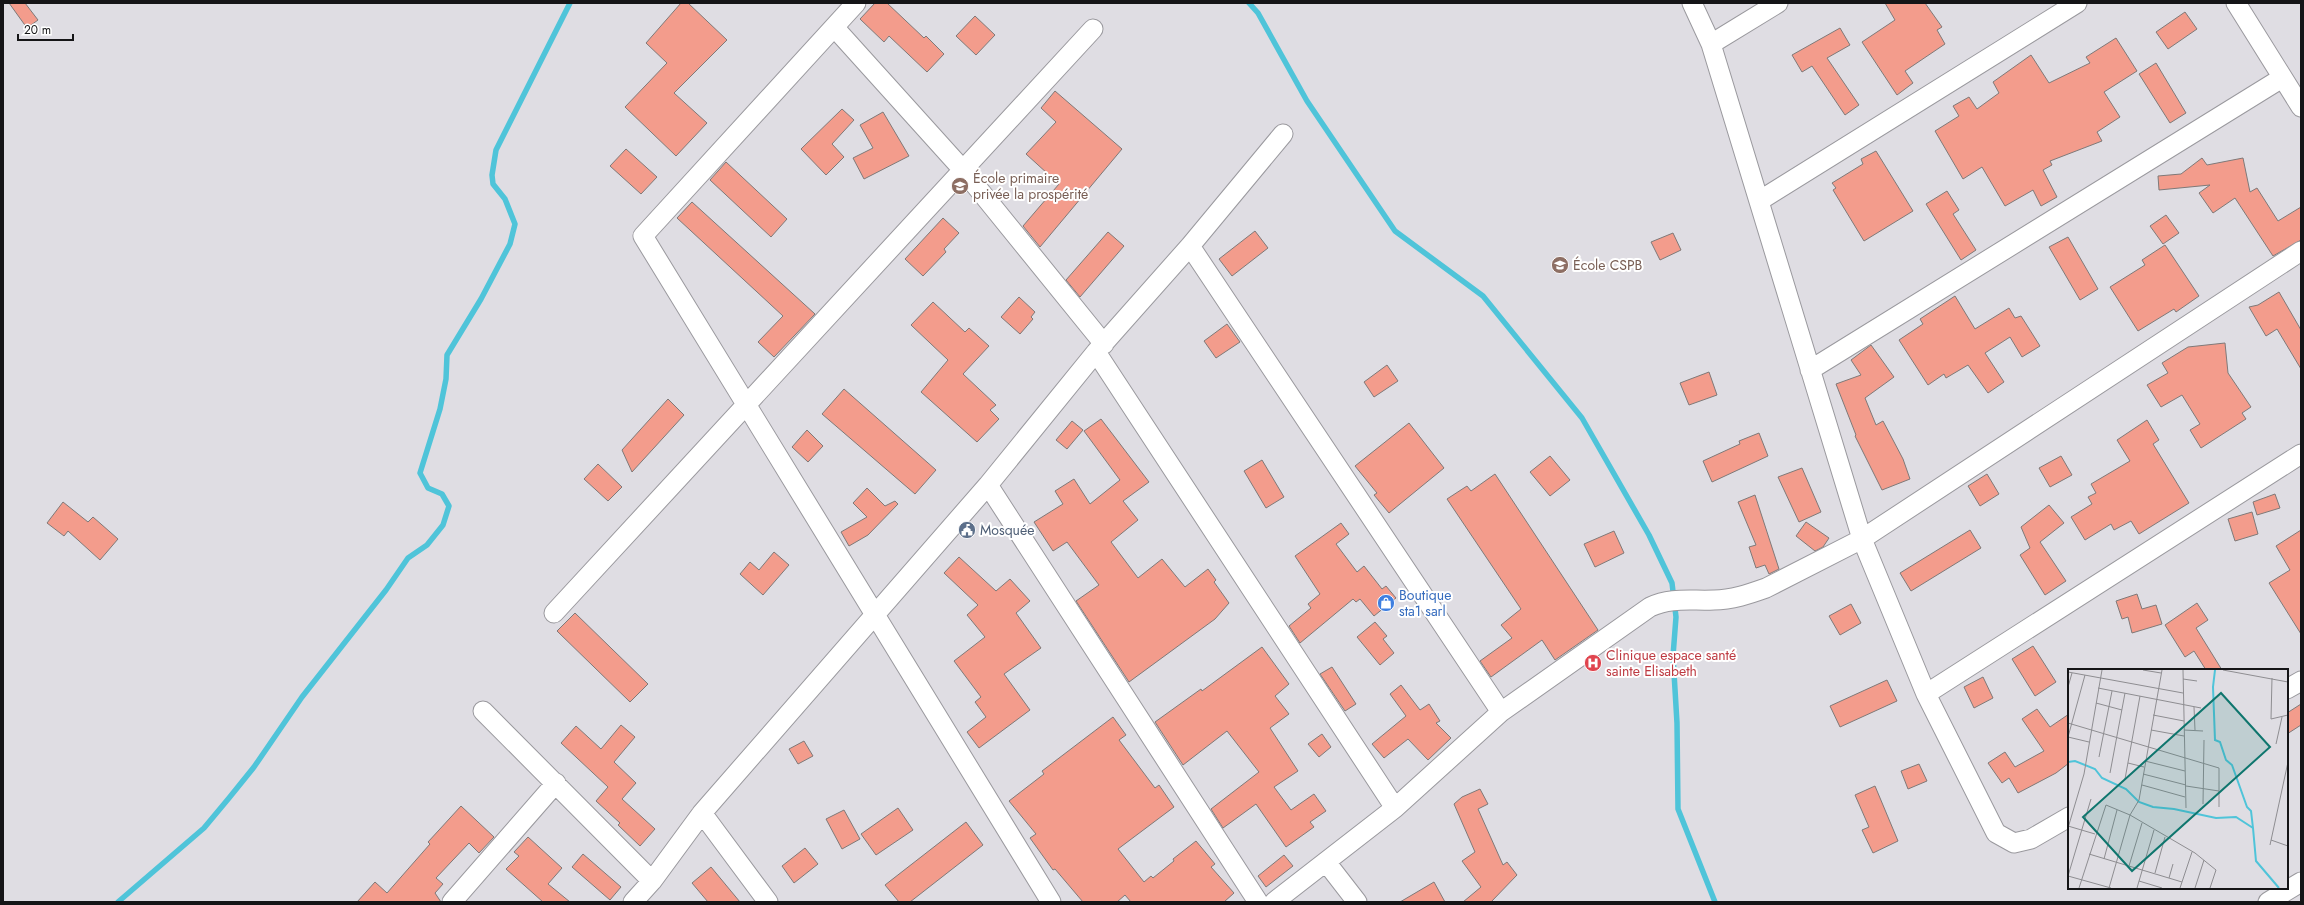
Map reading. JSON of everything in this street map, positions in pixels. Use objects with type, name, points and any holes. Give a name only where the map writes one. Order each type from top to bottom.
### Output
[{"type":"street","points":[[856,3],[643,236],[1051,902]]},
{"type":"street","points":[[1692,3],[1711,44],[1862,539],[1926,694],[1996,833],[2014,843],[2031,839],[2068,818]]},
{"type":"street","points":[[1711,44],[1778,3]]},
{"type":"street","points":[[1759,201],[2077,3]]},
{"type":"street","points":[[2236,3],[2301,107]]},
{"type":"street","points":[[834,27],[963,170],[1100,348],[1395,808]]},
{"type":"street","points":[[554,613],[747,406],[1093,29]]},
{"type":"street","points":[[1810,370],[2282,78]]},
{"type":"street","points":[[633,902],[652,881],[702,813],[988,485],[1100,348],[1190,246],[1283,134]]},
{"type":"street","points":[[1190,246],[1501,712]]},
{"type":"street","points":[[1274,902],[1395,808],[1501,712],[1650,607],[1662,601],[1715,600],[1754,592],[1766,588],[1862,539],[2301,251]]},
{"type":"street","points":[[1926,694],[2301,454]]},
{"type":"street","points":[[988,485],[1258,902]]},
{"type":"street","points":[[2288,688],[2301,681]]},
{"type":"street","points":[[483,711],[652,881]]},
{"type":"street","points":[[452,902],[556,783]]},
{"type":"street","points":[[702,813],[768,902]]},
{"type":"street","points":[[1326,862],[1357,902]]},
{"type":"street","points":[[2268,902],[2301,882]]},
{"type":"building","points":[[9,3],[25,3],[38,20],[27,28]]},
{"type":"building","points":[[681,3],[688,3],[727,40],[674,93],[707,123],[676,156],[625,107],[667,63],[646,43]]},
{"type":"building","points":[[875,3],[887,3],[924,38],[926,36],[944,54],[927,72],[889,36],[884,42],[860,19]]},
{"type":"building","points":[[1885,3],[1925,3],[1942,27],[1937,30],[1945,44],[1905,71],[1913,83],[1897,95],[1862,42],[1895,20]]},
{"type":"building","points":[[2185,12],[2197,29],[2168,49],[2156,32]]},
{"type":"building","points":[[975,16],[995,35],[976,55],[956,36]]},
{"type":"building","points":[[1840,28],[1850,45],[1827,58],[1859,105],[1845,115],[1812,66],[1802,72],[1792,55]]},
{"type":"building","points":[[2116,38],[2137,71],[2104,92],[2120,117],[2097,132],[2102,141],[2050,161],[2052,165],[2043,170],[2057,197],[2041,206],[2033,190],[2005,206],[1982,167],[1963,179],[1935,131],[1959,116],[1953,106],[1969,97],[1977,109],[1999,93],[1993,82],[2031,55],[2049,83],[2090,63],[2086,57]]},
{"type":"building","points":[[2156,63],[2186,113],[2170,123],[2139,74]]},
{"type":"building","points":[[1055,91],[1122,149],[1040,247],[1023,226],[1059,184],[1026,154],[1056,122],[1041,108]]},
{"type":"building","points":[[842,109],[854,120],[832,144],[844,157],[826,175],[801,149]]},
{"type":"building","points":[[883,112],[909,156],[864,179],[853,158],[873,148],[860,125]]},
{"type":"building","points":[[626,149],[657,177],[641,194],[610,166]]},
{"type":"building","points":[[1876,151],[1913,211],[1864,241],[1833,190],[1836,188],[1832,183],[1863,164],[1861,159]]},
{"type":"building","points":[[2202,158],[2207,165],[2243,158],[2250,192],[2257,188],[2278,221],[2301,207],[2301,240],[2273,256],[2235,198],[2213,213],[2199,193],[2210,185],[2159,190],[2158,176],[2181,174]]},
{"type":"building","points":[[726,162],[787,219],[771,237],[710,180]]},
{"type":"building","points":[[1947,191],[1959,210],[1953,214],[1976,250],[1961,260],[1926,204]]},
{"type":"building","points":[[692,202],[815,314],[774,357],[758,342],[783,316],[677,218]]},
{"type":"building","points":[[2166,215],[2179,233],[2163,244],[2150,226]]},
{"type":"building","points":[[943,218],[959,233],[944,249],[946,252],[923,276],[905,259]]},
{"type":"building","points":[[1255,231],[1268,248],[1232,276],[1219,259]]},
{"type":"building","points":[[1108,232],[1124,246],[1080,297],[1066,280]]},
{"type":"building","points":[[1673,233],[1681,250],[1660,260],[1651,242]]},
{"type":"building","points":[[2068,237],[2098,289],[2080,300],[2049,247]]},
{"type":"building","points":[[2165,245],[2199,296],[2176,312],[2174,309],[2138,331],[2110,287],[2145,265],[2142,260]]},
{"type":"building","points":[[2279,292],[2301,330],[2301,369],[2277,329],[2266,336],[2249,307],[2258,305]]},
{"type":"building","points":[[1955,296],[1975,329],[2009,308],[2015,318],[2021,316],[2040,346],[2022,357],[2010,337],[1985,353],[2004,382],[1988,393],[1968,365],[1946,378],[1944,374],[1928,385],[1899,340],[1923,324],[1920,319]]},
{"type":"building","points":[[1019,297],[1035,312],[1031,317],[1033,319],[1020,334],[1001,317]]},
{"type":"building","points":[[933,302],[965,332],[969,328],[989,346],[963,374],[996,405],[990,410],[999,419],[977,442],[921,392],[948,360],[911,325]]},
{"type":"building","points":[[1227,324],[1240,342],[1216,358],[1204,341]]},
{"type":"building","points":[[2225,343],[2228,373],[2251,407],[2242,413],[2246,419],[2201,448],[2190,430],[2200,424],[2182,395],[2161,407],[2147,385],[2168,373],[2162,363],[2188,347]]},
{"type":"building","points":[[1871,345],[1894,377],[1865,398],[1876,425],[1883,421],[1903,459],[1910,479],[1882,490],[1855,436],[1856,435],[1836,384],[1861,375],[1851,360]]},
{"type":"building","points":[[1387,365],[1398,381],[1374,397],[1364,382]]},
{"type":"building","points":[[1709,372],[1717,395],[1689,405],[1680,383]]},
{"type":"building","points":[[844,389],[936,470],[915,494],[822,414]]},
{"type":"building","points":[[668,399],[684,415],[632,472],[622,450]]},
{"type":"building","points":[[1101,419],[1149,482],[1123,501],[1138,520],[1111,542],[1138,578],[1162,559],[1185,587],[1208,569],[1216,580],[1214,582],[1229,603],[1215,619],[1129,682],[1076,601],[1099,585],[1067,542],[1053,551],[1034,522],[1063,504],[1055,491],[1074,479],[1090,504],[1120,480],[1084,431]]},
{"type":"building","points":[[2147,420],[2159,440],[2153,444],[2189,503],[2139,534],[2131,521],[2114,530],[2111,524],[2085,540],[2071,517],[2092,504],[2088,497],[2096,493],[2091,484],[2130,461],[2117,440]]},
{"type":"building","points":[[1072,421],[1083,430],[1067,449],[1056,440]]},
{"type":"building","points":[[1409,423],[1444,468],[1389,513],[1374,495],[1377,493],[1355,466]]},
{"type":"building","points":[[807,430],[823,446],[808,462],[792,447]]},
{"type":"building","points":[[1759,433],[1768,456],[1712,482],[1703,461],[1740,444],[1739,441]]},
{"type":"building","points":[[1550,456],[1570,480],[1550,496],[1530,472]]},
{"type":"building","points":[[2061,456],[2072,475],[2050,487],[2039,468]]},
{"type":"building","points":[[1262,460],[1284,497],[1266,508],[1244,471]]},
{"type":"building","points":[[598,464],[622,487],[608,501],[584,479]]},
{"type":"building","points":[[1802,468],[1821,512],[1799,522],[1778,477]]},
{"type":"building","points":[[1495,474],[1598,630],[1555,660],[1542,640],[1491,677],[1480,661],[1512,638],[1501,625],[1521,609],[1447,499],[1467,486],[1471,491]]},
{"type":"building","points":[[1987,474],[1999,494],[1980,506],[1968,486]]},
{"type":"building","points":[[867,488],[885,506],[895,501],[898,504],[868,535],[849,546],[841,532],[867,517],[853,503]]},
{"type":"building","points":[[2275,494],[2280,508],[2257,515],[2253,502]]},
{"type":"building","points":[[1755,495],[1779,569],[1769,574],[1765,565],[1756,568],[1749,547],[1756,545],[1738,502]]},
{"type":"building","points":[[63,502],[88,522],[93,517],[118,539],[100,560],[68,531],[64,536],[47,523]]},
{"type":"building","points":[[2049,505],[2064,523],[2040,542],[2066,581],[2045,595],[2020,555],[2030,548],[2021,527]]},
{"type":"building","points":[[2252,512],[2258,534],[2235,541],[2228,519]]},
{"type":"building","points":[[1806,522],[1829,538],[1823,547],[1815,551],[1796,536]]},
{"type":"building","points":[[1341,523],[1349,534],[1336,544],[1357,572],[1364,566],[1382,589],[1386,586],[1396,598],[1374,616],[1360,599],[1356,602],[1353,599],[1300,643],[1289,626],[1311,608],[1308,604],[1320,594],[1295,556]]},
{"type":"building","points":[[1970,530],[1981,548],[1911,591],[1900,573]]},
{"type":"building","points":[[2301,530],[2301,634],[2269,583],[2290,570],[2276,546]]},
{"type":"building","points":[[1614,531],[1624,553],[1595,567],[1584,544]]},
{"type":"building","points":[[774,552],[789,565],[763,595],[740,574],[750,562],[759,570]]},
{"type":"building","points":[[959,557],[996,591],[1010,579],[1030,601],[1016,613],[1041,648],[1004,674],[1030,710],[979,748],[967,732],[986,717],[975,702],[981,697],[954,661],[985,637],[967,615],[978,605],[944,573]]},
{"type":"building","points":[[2137,594],[2142,609],[2156,605],[2162,624],[2132,633],[2128,617],[2122,619],[2116,601]]},
{"type":"building","points":[[2197,603],[2208,620],[2196,628],[2221,669],[2205,669],[2194,651],[2185,657],[2165,625]]},
{"type":"building","points":[[1851,604],[1861,623],[1840,635],[1829,616]]},
{"type":"building","points":[[575,613],[648,684],[630,702],[557,631]]},
{"type":"building","points":[[1375,622],[1387,636],[1383,639],[1394,653],[1380,665],[1357,637]]},
{"type":"building","points":[[2033,646],[2056,682],[2035,696],[2012,659]]},
{"type":"building","points":[[1262,647],[1289,684],[1275,696],[1289,714],[1270,728],[1298,771],[1274,787],[1291,810],[1314,794],[1326,811],[1310,822],[1314,827],[1286,847],[1256,804],[1223,828],[1211,809],[1259,772],[1227,731],[1183,765],[1155,722],[1201,689],[1202,691]]},
{"type":"building","points":[[1332,667],[1356,704],[1345,711],[1320,674]]},
{"type":"building","points":[[1983,677],[1993,698],[1974,708],[1964,687]]},
{"type":"building","points":[[1887,680],[1897,701],[1840,727],[1830,706]]},
{"type":"building","points":[[1401,685],[1420,710],[1429,704],[1440,721],[1436,723],[1451,738],[1428,760],[1408,739],[1384,758],[1372,744],[1406,716],[1390,694]]},
{"type":"building","points":[[2301,704],[2301,725],[2288,733],[2288,712]]},
{"type":"building","points":[[2037,709],[2050,727],[2068,715],[2068,764],[2056,773],[2018,793],[2009,778],[2002,783],[1988,763],[2005,752],[2015,767],[2044,751],[2022,719]]},
{"type":"building","points":[[1113,717],[1126,735],[1119,740],[1155,788],[1159,785],[1174,807],[1118,849],[1144,882],[1151,876],[1153,878],[1174,861],[1173,859],[1196,841],[1215,864],[1211,867],[1234,893],[1224,902],[1131,902],[1125,895],[1117,902],[1083,902],[1055,869],[1053,870],[1030,838],[1036,834],[1009,801],[1044,774],[1042,771]]},
{"type":"building","points":[[621,725],[635,737],[614,762],[636,783],[622,799],[655,829],[640,846],[618,825],[620,823],[596,801],[608,787],[561,743],[576,726],[601,749]]},
{"type":"building","points":[[1322,734],[1331,747],[1319,757],[1308,744]]},
{"type":"building","points":[[804,741],[813,756],[798,764],[789,749]]},
{"type":"building","points":[[1919,764],[1927,781],[1908,789],[1901,771]]},
{"type":"building","points":[[1875,786],[1898,841],[1873,853],[1862,830],[1869,827],[1855,795]]},
{"type":"building","points":[[1480,789],[1488,804],[1478,809],[1503,865],[1507,862],[1517,875],[1491,902],[1463,902],[1481,887],[1462,861],[1475,852],[1454,804],[1462,797]]},
{"type":"building","points":[[461,806],[494,837],[479,853],[469,843],[436,878],[443,884],[435,893],[441,902],[357,902],[375,882],[387,893],[430,844],[428,842]]},
{"type":"building","points":[[898,808],[913,830],[876,855],[861,834]]},
{"type":"building","points":[[844,810],[860,839],[842,849],[826,819]]},
{"type":"building","points":[[966,822],[983,845],[910,902],[899,902],[885,885]]},
{"type":"building","points":[[528,837],[562,868],[548,884],[570,902],[543,902],[506,869],[519,856],[514,852]]},
{"type":"building","points":[[805,848],[818,864],[794,883],[782,866]]},
{"type":"building","points":[[583,854],[621,887],[610,900],[572,867]]},
{"type":"building","points":[[1284,855],[1293,866],[1266,887],[1258,876]]},
{"type":"building","points":[[711,867],[740,902],[708,902],[692,883]]},
{"type":"building","points":[[1434,882],[1445,902],[1400,902]]},
{"type":"waterway","points":[[118,902],[204,828],[254,767],[302,697],[386,590],[408,558],[427,545],[443,525],[449,506],[442,494],[428,488],[420,473],[440,409],[446,379],[447,355],[481,299],[510,244],[515,224],[505,199],[493,184],[492,175],[496,150],[570,3]]},
{"type":"waterway","points":[[1249,3],[1258,13],[1307,101],[1395,231],[1483,296],[1582,418],[1649,535],[1672,583],[1676,617],[1673,656],[1677,723],[1678,809],[1715,902]]},
{"type":"place","name":"École primaire privée la prospérité","points":[[960,186]]},
{"type":"place","name":"École CSPB","points":[[1560,265]]},
{"type":"place","name":"Mosquée","points":[[967,530]]},
{"type":"place","name":"Boutique sta1 sarl","points":[[1386,603]]},
{"type":"place","name":"Clinique espace santé sainte Elisabeth","points":[[1593,663]]}]
